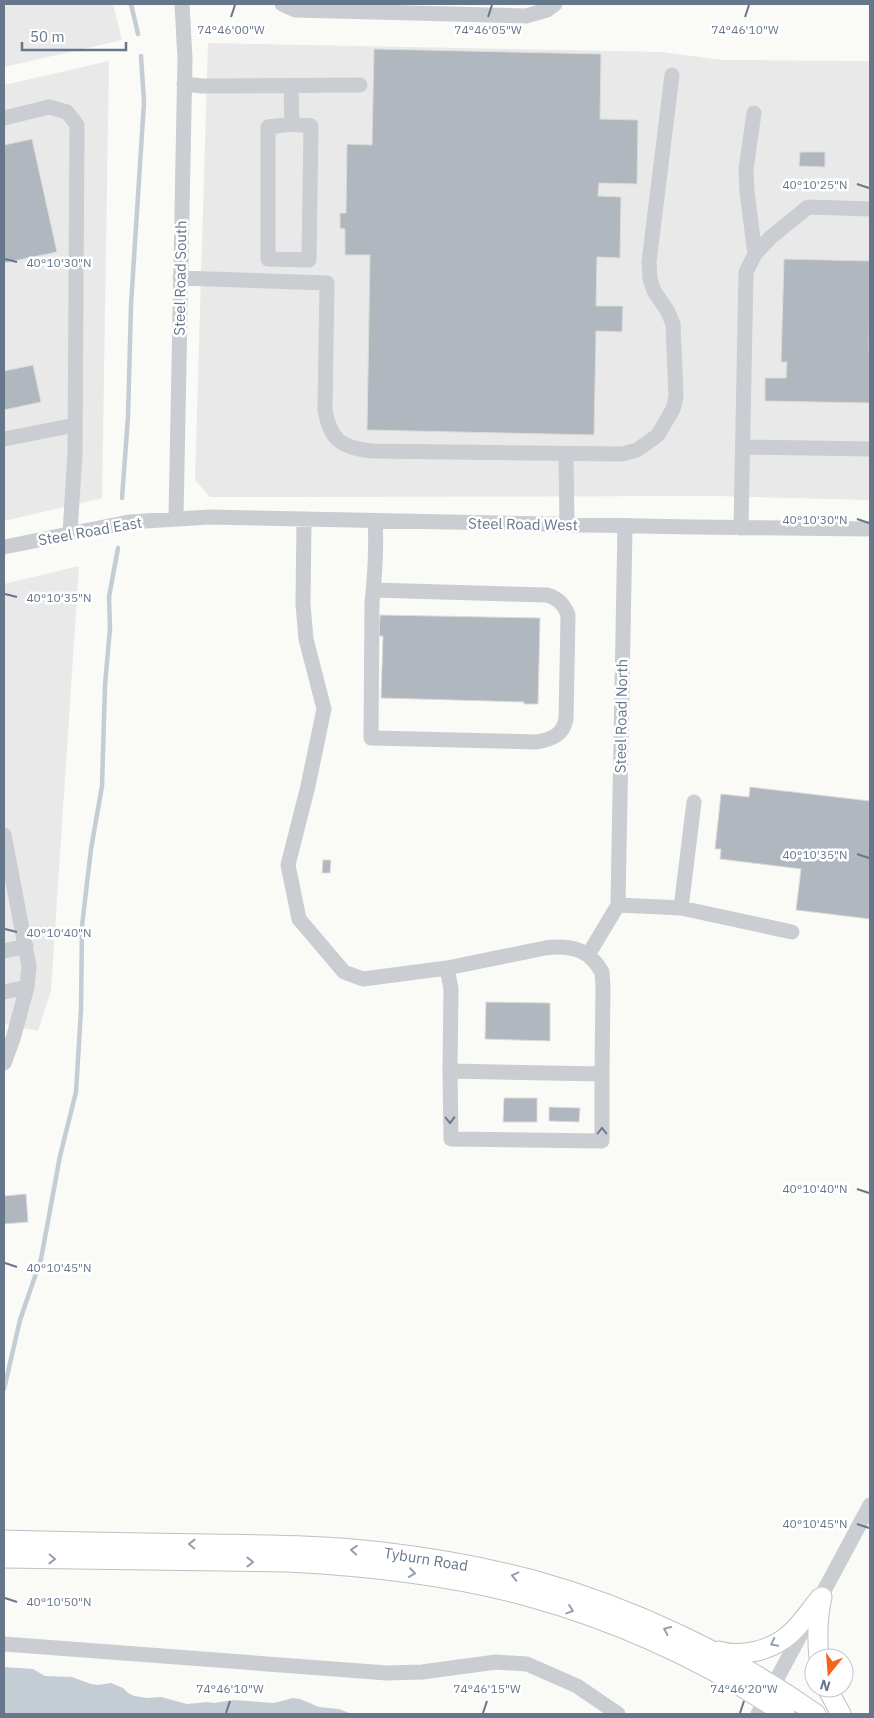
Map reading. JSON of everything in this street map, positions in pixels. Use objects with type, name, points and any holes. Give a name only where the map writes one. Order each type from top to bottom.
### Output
[{"type":"main road","name":"Tyburn Road","points":[[4,1540],[303,1546],[380,1552],[490,1570],[555,1587],[648,1621],[698,1644],[785,1714]]},
{"type":"main road","name":"Tyburn Road","points":[[4,1558],[287,1562],[378,1569],[442,1578],[527,1596],[568,1609],[623,1629],[689,1659],[766,1700],[816,1714]]},
{"type":"main road","points":[[698,1644],[736,1654],[764,1648],[776,1643],[790,1633],[822,1594]]},
{"type":"main road","points":[[818,1648],[818,1614],[822,1594]]},
{"type":"main road","points":[[832,1698],[841,1714]]},
{"type":"street","name":"Steel Road South","points":[[176,518],[184,84],[182,4]]},
{"type":"street","points":[[282,4],[294,10],[526,16],[546,10],[555,4]]},
{"type":"street","points":[[180,278],[327,283],[325,410],[331,430],[344,445],[372,451],[622,454],[637,450],[658,435],[673,409],[676,397],[672,324],[667,310],[654,291],[650,279],[649,262],[672,75]]},
{"type":"street","points":[[184,84],[202,86],[360,85]]},
{"type":"street","points":[[291,86],[292,124]]},
{"type":"street","points":[[4,118],[50,107],[67,112],[77,125],[75,425],[70,533]]},
{"type":"street","points":[[754,113],[746,169],[747,192],[756,254]]},
{"type":"street","points":[[292,124],[311,126],[309,260],[268,259],[268,127],[292,124]]},
{"type":"street","points":[[741,528],[746,272],[756,254],[771,236],[808,207],[870,208]]},
{"type":"street","points":[[4,439],[75,425]]},
{"type":"street","points":[[743,447],[870,449]]},
{"type":"street","points":[[566,454],[567,525]]},
{"type":"street","name":"Steel Road West","points":[[176,518],[210,517],[567,525],[870,529]]},
{"type":"street","name":"Steel Road East","points":[[4,547],[129,522],[176,518]]},
{"type":"street","points":[[304,519],[303,604],[306,639],[324,709],[308,786],[288,865],[299,919],[344,972],[363,979],[447,968],[545,948],[580,949],[588,954],[602,972],[602,1141],[451,1139],[451,989],[447,968]]},
{"type":"street","points":[[374,590],[547,595],[559,600],[568,615],[566,719],[561,732],[555,737],[537,742],[371,738],[374,590],[377,548],[375,521]]},
{"type":"street","name":"Steel Road North","points":[[618,905],[624,526]]},
{"type":"street","points":[[681,908],[694,802]]},
{"type":"street","points":[[4,835],[29,966],[27,987],[13,1039],[4,1063]]},
{"type":"street","points":[[588,954],[618,905],[681,908],[792,932]]},
{"type":"street","points":[[4,951],[26,946]]},
{"type":"street","points":[[4,992],[27,987]]},
{"type":"street","points":[[450,1071],[602,1074]]},
{"type":"street","points":[[766,1700],[870,1504]]},
{"type":"street","points":[[4,1644],[387,1673],[422,1672],[496,1662],[527,1664],[577,1686],[618,1714]]},
{"type":"shaded area","points":[[4,4],[113,4],[122,40],[4,67]]},
{"type":"shaded area","points":[[208,43],[661,52],[723,60],[870,61],[870,500],[715,496],[210,497],[195,480]]},
{"type":"shaded area","points":[[109,61],[102,498],[4,521],[4,85]]},
{"type":"shaded area","points":[[79,566],[51,991],[38,1031],[4,1024],[4,584]]},
{"type":"shaded area","points":[[4,1667],[33,1669],[45,1676],[72,1677],[91,1684],[111,1683],[123,1688],[134,1696],[147,1698],[161,1697],[187,1704],[234,1700],[274,1703],[293,1698],[319,1707],[339,1709],[352,1714],[4,1714]]},
{"type":"building","points":[[374,49],[601,54],[600,119],[638,120],[637,184],[599,183],[598,196],[621,197],[620,258],[597,257],[596,306],[623,306],[622,332],[596,331],[594,435],[367,430],[370,255],[345,255],[345,229],[340,228],[340,213],[346,213],[347,144],[372,145]]},
{"type":"building","points":[[32,139],[57,252],[4,263],[4,145]]},
{"type":"building","points":[[800,152],[825,152],[825,167],[799,166]]},
{"type":"building","points":[[784,259],[870,261],[870,403],[765,401],[765,378],[786,378],[787,362],[781,362]]},
{"type":"building","points":[[33,365],[41,402],[4,410],[4,371]]},
{"type":"building","points":[[380,615],[540,618],[538,704],[381,698],[383,636],[379,636]]},
{"type":"building","points":[[750,787],[870,801],[870,919],[796,910],[801,869],[720,859],[721,849],[715,849],[721,794],[749,797]]},
{"type":"building","points":[[323,860],[331,860],[330,873],[322,873]]},
{"type":"building","points":[[486,1002],[550,1003],[550,1041],[485,1039]]},
{"type":"building","points":[[504,1098],[537,1098],[537,1122],[503,1122]]},
{"type":"building","points":[[549,1107],[580,1108],[579,1122],[549,1121]]},
{"type":"building","points":[[26,1194],[28,1222],[4,1224],[4,1196]]},
{"type":"waterway","points":[[131,4],[138,34]]},
{"type":"waterway","points":[[122,498],[128,417],[131,305],[144,102],[141,56]]},
{"type":"waterway","points":[[4,1389],[20,1320],[41,1259],[60,1156],[76,1092],[81,1010],[82,926],[91,849],[102,786],[105,685],[110,628],[109,597],[118,548]]}]
